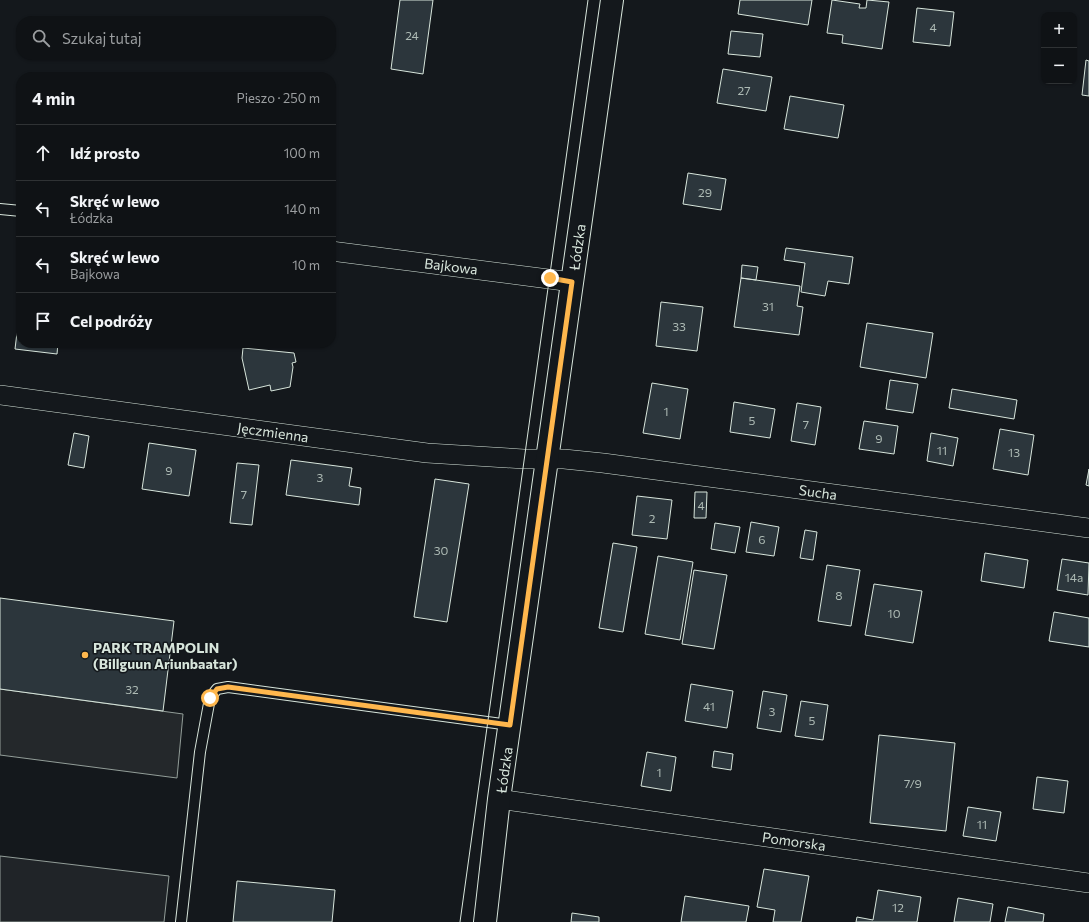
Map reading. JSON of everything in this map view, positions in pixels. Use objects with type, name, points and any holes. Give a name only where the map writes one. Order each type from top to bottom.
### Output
[{"type":"main road","name":"Łódzka","points":[[485,922],[510,725],[612,0]]},
{"type":"street","name":"Bajkowa","points":[[336,252],[572,282]]},
{"type":"street","name":"Jęczmienna","points":[[0,395],[427,453],[502,458],[547,459]]},
{"type":"street","name":"Sucha","points":[[547,459],[564,459],[610,464],[1089,528]]},
{"type":"street","name":"Pomorska","points":[[500,799],[1089,883]]},
{"type":"lane","points":[[0,209],[16,211]]},
{"type":"lane","points":[[181,922],[200,752],[210,698],[217,689],[228,687],[510,725]]},
{"type":"shaded area","points":[[0,689],[183,714],[177,778],[0,755]]},
{"type":"shaded area","points":[[0,856],[169,876],[164,922],[0,922]]},
{"type":"building","points":[[400,0],[433,0],[423,74],[391,69]]},
{"type":"building","points":[[740,0],[812,0],[808,25],[738,14]]},
{"type":"building","points":[[832,0],[860,4],[859,8],[866,8],[867,0],[889,2],[882,49],[842,43],[843,35],[827,33]]},
{"type":"building","points":[[917,8],[954,12],[950,46],[913,42]]},
{"type":"building","points":[[731,31],[763,34],[760,57],[728,54]]},
{"type":"building","points":[[1086,60],[1089,61],[1089,96],[1082,95]]},
{"type":"building","points":[[723,69],[772,77],[766,111],[717,103]]},
{"type":"building","points":[[790,96],[844,105],[838,138],[784,129]]},
{"type":"building","points":[[688,173],[726,179],[721,210],[683,204]]},
{"type":"building","points":[[786,248],[853,257],[849,284],[828,281],[825,296],[801,292],[805,263],[784,260]]},
{"type":"building","points":[[742,265],[758,267],[756,280],[741,278]]},
{"type":"building","points":[[741,278],[800,286],[797,306],[803,307],[799,335],[734,327]]},
{"type":"building","points":[[661,302],[703,307],[697,351],[656,346]]},
{"type":"building","points":[[867,323],[933,333],[926,378],[860,367]]},
{"type":"building","points":[[16,341],[16,348],[58,348],[57,354],[15,349]]},
{"type":"building","points":[[243,348],[294,353],[296,362],[292,363],[293,367],[290,387],[271,391],[270,385],[249,390],[242,358]]},
{"type":"building","points":[[890,380],[918,384],[913,413],[886,409]]},
{"type":"building","points":[[652,383],[688,389],[680,439],[643,433]]},
{"type":"building","points":[[952,389],[1017,400],[1014,419],[949,408]]},
{"type":"building","points":[[734,402],[775,409],[770,438],[730,432]]},
{"type":"building","points":[[797,403],[821,407],[815,445],[791,441]]},
{"type":"building","points":[[864,421],[898,426],[894,454],[859,449]]},
{"type":"building","points":[[1000,429],[1034,435],[1028,475],[993,469]]},
{"type":"building","points":[[74,433],[89,436],[84,468],[68,465]]},
{"type":"building","points":[[931,433],[958,438],[953,466],[927,461]]},
{"type":"building","points":[[149,443],[196,450],[189,496],[142,489]]},
{"type":"building","points":[[291,460],[352,468],[349,486],[361,488],[359,505],[286,495]]},
{"type":"building","points":[[237,463],[259,465],[252,525],[230,523]]},
{"type":"building","points":[[1089,469],[1089,486],[1086,485]]},
{"type":"building","points":[[435,479],[469,484],[447,622],[414,617]]},
{"type":"building","points":[[695,492],[707,492],[706,518],[694,518]]},
{"type":"building","points":[[637,496],[672,500],[667,539],[632,535]]},
{"type":"building","points":[[751,522],[779,527],[774,556],[746,552]]},
{"type":"building","points":[[715,523],[740,527],[735,553],[711,549]]},
{"type":"building","points":[[805,530],[817,532],[813,560],[800,558]]},
{"type":"building","points":[[613,543],[637,547],[623,632],[599,628]]},
{"type":"building","points":[[985,553],[1028,560],[1024,588],[981,581]]},
{"type":"building","points":[[658,556],[693,562],[680,640],[645,634]]},
{"type":"building","points":[[1062,559],[1089,563],[1088,595],[1057,590]]},
{"type":"building","points":[[827,565],[860,570],[851,626],[818,621]]},
{"type":"building","points":[[694,570],[727,575],[714,649],[682,644]]},
{"type":"building","points":[[874,584],[922,591],[913,643],[865,635]]},
{"type":"building","name":"PARK TRAMPOLIN (Billguun Ariunbaatar)","points":[[0,598],[174,621],[163,711],[0,689]]},
{"type":"building","points":[[1054,612],[1089,618],[1089,647],[1049,641]]},
{"type":"building","points":[[691,684],[733,691],[727,728],[685,721]]},
{"type":"building","points":[[763,691],[787,695],[781,732],[757,728]]},
{"type":"building","points":[[801,701],[828,705],[823,740],[795,736]]},
{"type":"building","points":[[879,735],[955,743],[946,831],[870,823]]},
{"type":"building","points":[[714,751],[733,754],[731,770],[712,767]]},
{"type":"building","points":[[647,752],[676,757],[671,791],[641,786]]},
{"type":"building","points":[[1037,777],[1068,781],[1064,813],[1033,809]]},
{"type":"building","points":[[968,807],[1001,812],[996,841],[963,836]]},
{"type":"building","points":[[764,869],[809,876],[801,922],[773,922],[775,910],[757,907]]},
{"type":"building","points":[[237,881],[335,890],[332,922],[233,922]]},
{"type":"building","points":[[878,890],[921,897],[917,922],[856,922],[857,917],[873,920]]},
{"type":"building","points":[[685,896],[749,906],[746,922],[681,922]]},
{"type":"building","points":[[958,898],[993,904],[990,922],[954,922]]},
{"type":"building","points":[[1008,907],[1044,914],[1043,922],[1005,922]]},
{"type":"building","points":[[572,913],[599,917],[599,922],[571,922]]},
{"type":"tram line","points":[[460,922],[588,0]]},
{"type":"place","name":"PARK TRAMPOLIN (Billguun Ariunbaatar)","points":[[85,655]]},
{"type":"route","points":[[210,698],[217,689],[228,687],[510,725],[572,282],[550,278]]}]
